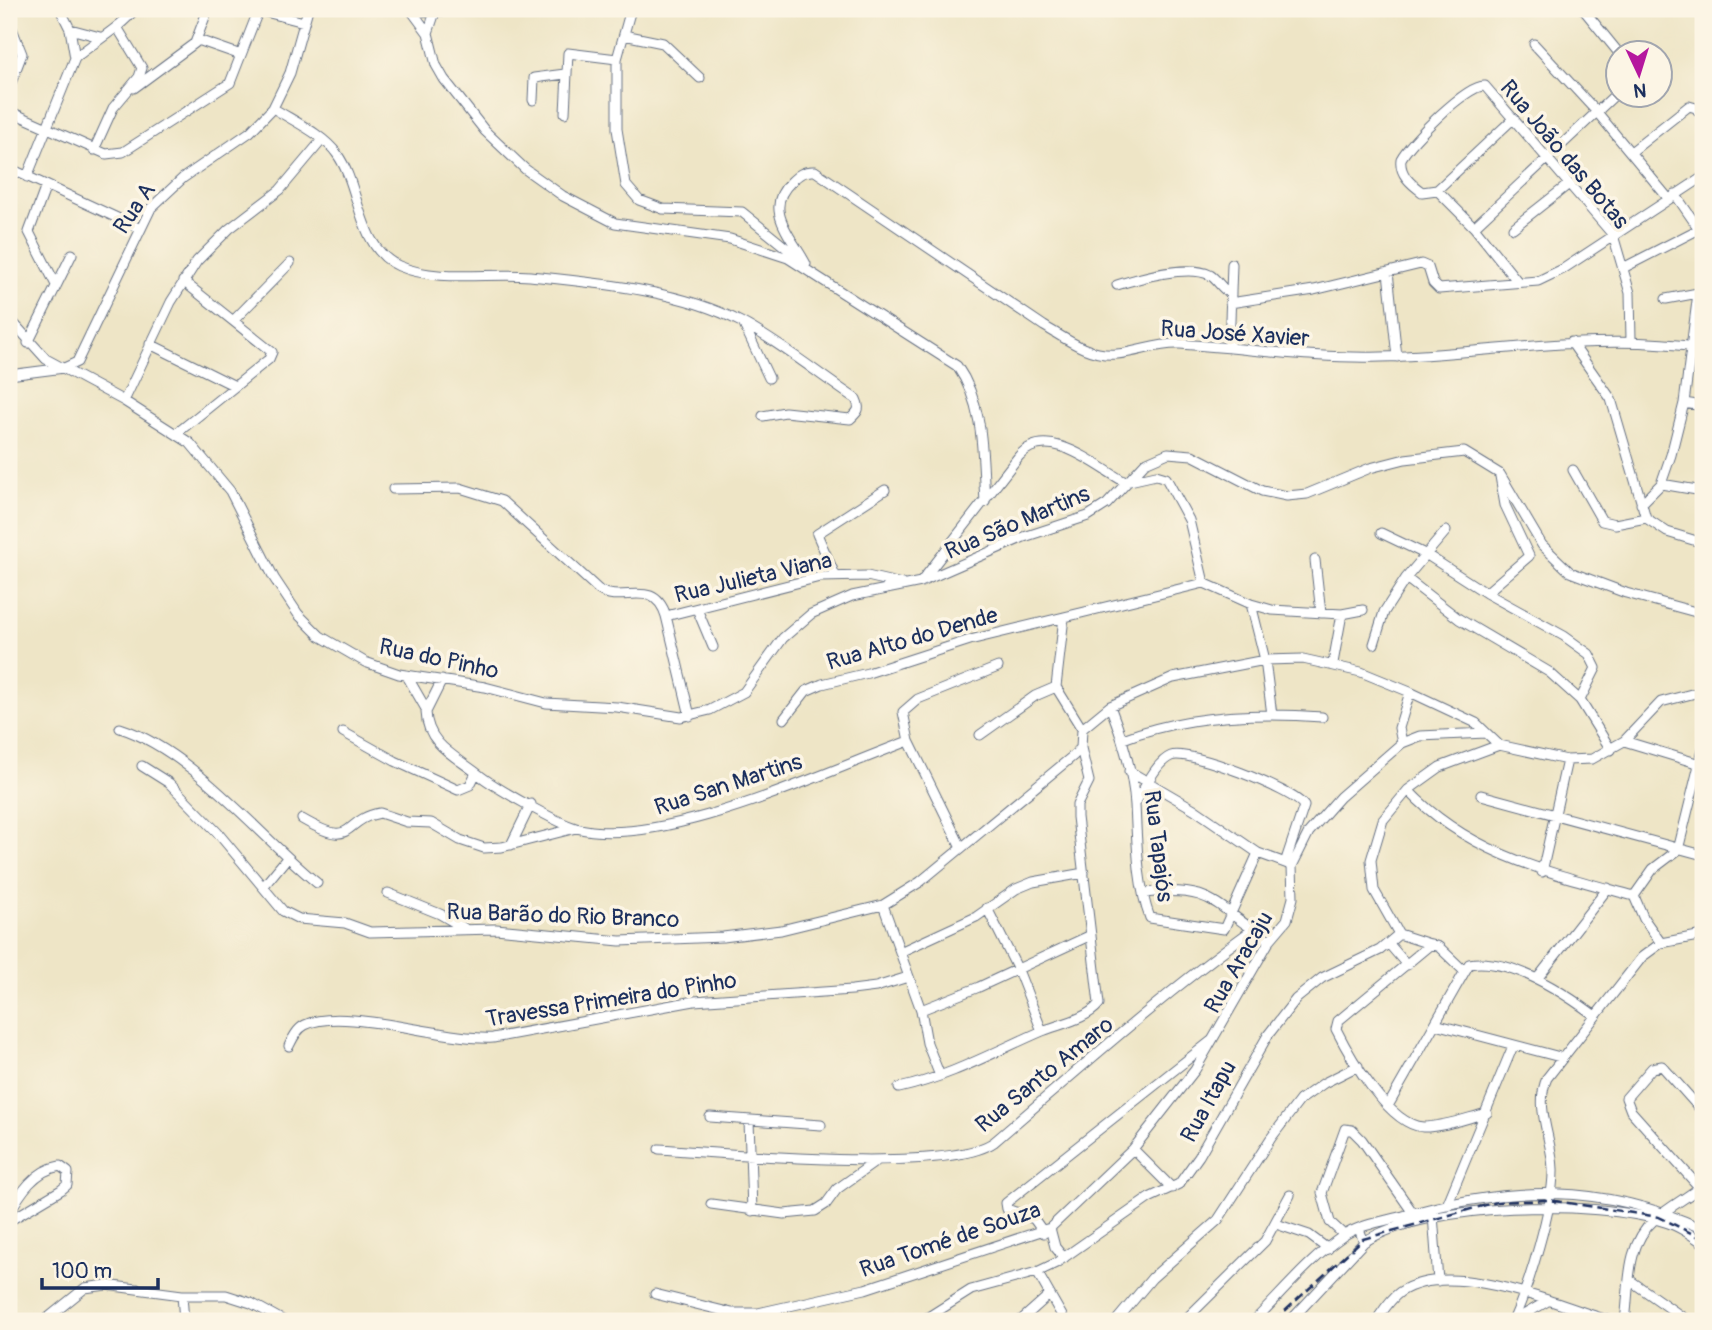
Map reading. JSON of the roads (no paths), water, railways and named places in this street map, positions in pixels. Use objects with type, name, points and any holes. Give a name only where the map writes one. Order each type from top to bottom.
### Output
[{"type":"street","points":[[60,9],[70,29],[75,58]]},
{"type":"street","points":[[27,177],[75,58],[117,27],[135,9]]},
{"type":"street","points":[[121,97],[198,40],[208,9]]},
{"type":"street","points":[[9,111],[94,150],[112,155],[123,152],[230,83],[259,9],[306,16]]},
{"type":"street","points":[[276,9],[306,16]]},
{"type":"street","points":[[412,10],[481,9]]},
{"type":"street","points":[[631,9],[617,59],[617,129],[624,178],[631,192],[639,200],[663,209],[742,212],[809,268]]},
{"type":"street","points":[[1583,9],[1607,38]]},
{"type":"street","points":[[412,10],[428,33],[436,65],[444,79],[485,131],[525,169],[563,196],[615,223],[741,241],[809,268]]},
{"type":"street","points":[[428,33],[436,10]]},
{"type":"street","name":"Rua A","points":[[64,368],[74,365],[81,357],[139,228],[168,189],[250,132],[273,108],[290,73],[306,16]]},
{"type":"street","points":[[9,21],[12,36],[22,54],[9,88]]},
{"type":"street","points":[[94,150],[121,97],[139,77],[142,68],[117,27]]},
{"type":"street","points":[[70,29],[100,37]]},
{"type":"street","points":[[624,35],[663,43],[700,78]]},
{"type":"street","points":[[198,40],[241,55]]},
{"type":"street","points":[[1534,44],[1701,228],[1625,267]]},
{"type":"street","points":[[565,113],[568,52],[617,59]]},
{"type":"street","points":[[533,100],[534,78],[565,74]]},
{"type":"street","name":"Rua João das Botas","points":[[1441,193],[1422,192],[1409,182],[1400,166],[1401,159],[1438,118],[1472,89],[1481,85],[1489,89],[1613,235],[1625,267],[1632,309],[1630,340]]},
{"type":"street","points":[[1474,227],[1604,104]]},
{"type":"street","points":[[273,108],[333,148],[348,170],[376,249],[400,267],[428,273],[520,275],[628,286],[721,313],[743,323],[856,399],[859,405],[858,412],[850,419],[785,412],[763,416]]},
{"type":"street","points":[[1631,152],[1685,109],[1696,108],[1703,117]]},
{"type":"street","points":[[1514,118],[1441,193],[1474,227],[1518,282]]},
{"type":"street","points":[[124,401],[183,281],[209,247],[280,190],[323,140]]},
{"type":"street","points":[[9,168],[139,228]]},
{"type":"street","name":"Rua José Xavier","points":[[809,268],[781,222],[777,203],[783,189],[798,175],[815,171],[1044,326],[1085,349],[1108,354],[1166,344],[1314,358],[1397,357],[1571,342],[1630,340],[1703,348]]},
{"type":"street","points":[[1230,298],[1314,290],[1421,264],[1430,270],[1433,283],[1438,289],[1533,283],[1545,278],[1703,177]]},
{"type":"street","points":[[1513,228],[1569,184]]},
{"type":"street","points":[[46,186],[29,232],[56,285]]},
{"type":"street","points":[[28,343],[72,254]]},
{"type":"street","points":[[233,320],[290,263]]},
{"type":"street","points":[[1229,348],[1232,264]]},
{"type":"street","name":"Rua São Martins","points":[[809,268],[847,299],[937,352],[957,366],[965,377],[980,426],[985,502],[954,537],[921,582]]},
{"type":"street","points":[[1388,272],[1397,357]]},
{"type":"street","points":[[1117,285],[1151,275],[1203,274],[1212,276],[1230,298]]},
{"type":"street","points":[[177,433],[270,359],[272,352],[183,281]]},
{"type":"street","points":[[1642,504],[1661,484],[1684,403],[1701,291],[1666,299]]},
{"type":"street","name":"Rua do Pinho","points":[[9,318],[28,343],[46,359],[124,401],[177,433],[197,450],[230,491],[274,578],[310,628],[343,651],[407,676],[442,680],[546,703],[617,707],[690,716],[722,705],[744,692],[783,638],[811,614],[852,596],[921,582]]},
{"type":"street","points":[[743,323],[769,377]]},
{"type":"street","points":[[1571,342],[1611,398],[1646,518],[1667,532],[1703,543]]},
{"type":"street","points":[[150,344],[235,386]]},
{"type":"street","points":[[9,375],[64,368]]},
{"type":"street","points":[[1684,403],[1703,406]]},
{"type":"street","points":[[985,502],[1019,456],[1033,443],[1061,446],[1125,482],[1162,475],[1170,482],[1192,529],[1205,583],[1251,604],[1281,611],[1342,614],[1363,610]]},
{"type":"street","name":"Rua São Martins","points":[[921,582],[1024,537],[1088,516],[1107,504],[1145,463],[1168,453],[1178,452],[1200,459],[1262,491],[1287,496],[1317,491],[1370,468],[1442,453],[1472,455],[1500,474]]},
{"type":"street","points":[[1573,470],[1594,510],[1605,523],[1646,518]]},
{"type":"street","points":[[1486,593],[1529,556],[1505,505],[1500,474]]},
{"type":"street","points":[[1500,474],[1542,545],[1570,572],[1626,593],[1699,613]]},
{"type":"street","points":[[1661,484],[1703,491]]},
{"type":"street","points":[[393,489],[460,488],[502,501],[598,590],[606,595],[640,593],[654,598],[662,605],[666,616]]},
{"type":"street","points":[[835,575],[817,534],[886,490]]},
{"type":"street","points":[[1374,644],[1384,612],[1406,578],[1446,531]]},
{"type":"street","points":[[1381,533],[1427,555],[1486,593],[1564,636],[1589,654],[1596,668],[1580,701]]},
{"type":"street","points":[[1315,560],[1321,613]]},
{"type":"street","name":"Rua Julieta Viana","points":[[690,716],[666,616],[835,575],[867,576],[909,586]]},
{"type":"street","points":[[1406,578],[1459,619],[1536,662],[1580,701],[1611,750]]},
{"type":"street","name":"Rua Alto do Dende","points":[[783,719],[806,691],[821,684],[868,673],[959,643],[1205,583]]},
{"type":"street","points":[[1251,604],[1265,660],[1272,715]]},
{"type":"street","points":[[697,609],[713,647]]},
{"type":"street","points":[[1333,663],[1342,614]]},
{"type":"street","points":[[899,1088],[940,1076],[1092,1010],[1100,998],[1076,811],[1089,774],[1081,748],[1082,729],[1056,687],[1064,617]]},
{"type":"street","points":[[1082,729],[1110,706],[1172,678],[1265,660],[1303,659],[1333,663],[1410,692],[1476,723],[1499,745],[1567,760],[1592,759],[1624,741],[1661,702],[1703,691]]},
{"type":"street","points":[[961,847],[909,741],[903,712],[918,699],[998,667]]},
{"type":"street","name":"Rua San Martins","points":[[407,676],[426,709],[431,737],[490,784],[576,828],[638,831],[668,825],[748,802],[909,741]]},
{"type":"street","points":[[426,709],[442,680]]},
{"type":"street","points":[[980,735],[1035,696],[1056,687]]},
{"type":"street","points":[[1402,743],[1399,728],[1410,692]]},
{"type":"street","name":"Rua Tapajós","points":[[1110,706],[1123,738],[1135,803],[1148,914],[1156,921],[1221,930],[1226,928],[1234,913]]},
{"type":"street","points":[[1123,738],[1176,721],[1272,715],[1322,717]]},
{"type":"street","points":[[120,729],[161,748],[227,797],[286,858],[317,883]]},
{"type":"street","points":[[343,732],[395,761],[458,790],[470,785],[476,773]]},
{"type":"street","name":"Rua Aracaju","points":[[1218,1036],[1270,940],[1282,929],[1291,908],[1289,865],[1315,822],[1402,743],[1420,736],[1486,733]]},
{"type":"street","points":[[1624,741],[1700,764]]},
{"type":"street","points":[[1463,970],[1443,949],[1399,933],[1374,890],[1371,860],[1382,820],[1408,790],[1440,767],[1499,745]]},
{"type":"street","name":"Rua Barão do Rio Branco","points":[[142,766],[169,783],[195,809],[283,911],[306,922],[336,922],[370,932],[465,929],[620,941],[723,937],[781,930],[883,905],[920,883],[1081,748]]},
{"type":"street","points":[[1634,896],[1653,869],[1678,850],[1703,749]]},
{"type":"street","points":[[1129,771],[1150,781],[1258,853],[1289,865],[1304,806],[1288,793],[1197,757],[1180,755],[1167,758],[1150,781],[1135,803]]},
{"type":"street","points":[[1542,872],[1557,817],[1567,760]]},
{"type":"street","points":[[1408,790],[1422,805],[1456,830],[1499,854],[1542,872],[1634,896],[1644,919],[1661,943]]},
{"type":"street","points":[[1481,795],[1703,855]]},
{"type":"street","points":[[511,845],[531,804]]},
{"type":"street","points":[[302,819],[325,831],[340,834],[380,813],[407,822],[431,823],[460,840],[484,848],[511,845],[576,828]]},
{"type":"street","points":[[1234,913],[1258,853]]},
{"type":"street","points":[[263,887],[286,858]]},
{"type":"street","points":[[900,952],[966,922],[1033,882],[1084,873]]},
{"type":"street","points":[[1538,979],[1608,888]]},
{"type":"street","points":[[1144,893],[1188,891],[1210,898],[1234,913],[1252,930],[1270,940]]},
{"type":"street","points":[[388,893],[440,914],[465,929]]},
{"type":"street","points":[[883,905],[921,1010],[927,1043],[940,1076]]},
{"type":"street","points":[[987,908],[1018,970],[1042,1031]]},
{"type":"street","name":"Rua Santo Amaro","points":[[659,1149],[878,1160],[962,1155],[986,1148],[1206,961],[1252,930]]},
{"type":"street","name":"Rua Itapu","points":[[922,1321],[971,1290],[1037,1272],[1064,1258],[1149,1198],[1184,1180],[1268,1035],[1296,999],[1322,978],[1389,944],[1399,933]]},
{"type":"street","points":[[1513,1321],[1525,1295],[1551,1191],[1552,1157],[1543,1113],[1543,1087],[1560,1057],[1631,967],[1661,943],[1703,934]]},
{"type":"street","points":[[921,1010],[1018,970],[1091,935]]},
{"type":"street","points":[[1389,944],[1406,965]]},
{"type":"street","points":[[1431,944],[1338,1021],[1336,1029],[1358,1066],[1388,1106],[1410,1125],[1426,1127],[1487,1113]]},
{"type":"street","points":[[1388,1106],[1463,970],[1469,964],[1483,964],[1538,979],[1594,1016]]},
{"type":"street","name":"Travessa Primeira do Pinho","points":[[289,1046],[299,1029],[321,1020],[370,1022],[463,1038],[493,1038],[682,1003],[876,987],[908,976]]},
{"type":"street","points":[[1435,1024],[1560,1057]]},
{"type":"street","points":[[1064,1258],[1047,1230],[1034,1219],[1007,1209],[1006,1203],[1218,1036]]},
{"type":"street","name":"Rua Tomé de Souza","points":[[655,1294],[732,1313],[758,1313],[865,1289],[1047,1230],[1133,1149],[1218,1036]]},
{"type":"street","points":[[1447,1205],[1513,1046]]},
{"type":"street","points":[[1116,1321],[1152,1278],[1218,1220],[1271,1138],[1300,1100],[1324,1083],[1358,1066]]},
{"type":"street","points":[[1625,1321],[1631,1281],[1630,1264],[1635,1247],[1654,1220],[1702,1186],[1631,1111],[1626,1098],[1652,1068],[1662,1066],[1703,1111]]},
{"type":"street","points":[[710,1117],[821,1125]]},
{"type":"street","points":[[749,1120],[752,1211]]},
{"type":"street","points":[[1344,1235],[1330,1222],[1322,1194],[1345,1129],[1352,1130],[1362,1140],[1413,1213]]},
{"type":"street","points":[[1133,1149],[1172,1188]]},
{"type":"street","points":[[711,1204],[784,1214],[815,1211],[826,1204],[837,1189],[878,1160]]},
{"type":"street","points":[[9,1214],[22,1192],[44,1172],[60,1166],[68,1172],[67,1185],[61,1190],[9,1221]]},
{"type":"street","points":[[1254,1321],[1344,1235],[1447,1205],[1505,1194],[1551,1191],[1614,1199],[1665,1212],[1703,1229]]},
{"type":"street","points":[[1184,1321],[1265,1241],[1290,1195]]},
{"type":"street","points":[[1290,1321],[1364,1242],[1395,1226],[1433,1216],[1483,1210],[1612,1212],[1674,1226],[1703,1243]]},
{"type":"street","points":[[1433,1216],[1438,1281]]},
{"type":"street","points":[[1276,1224],[1309,1235],[1328,1248]]},
{"type":"street","points":[[1359,1229],[1364,1242]]},
{"type":"street","points":[[1037,1272],[1048,1296],[1065,1321]]},
{"type":"street","points":[[1376,1321],[1402,1291],[1438,1281],[1483,1282],[1611,1321]]},
{"type":"street","points":[[1631,1281],[1688,1321]]},
{"type":"street","points":[[44,1321],[85,1288],[94,1285],[182,1294],[226,1295],[251,1303],[284,1321]]},
{"type":"street","points":[[182,1294],[184,1321]]},
{"type":"street","points":[[1020,1321],[1048,1296]]},
{"type":"street","points":[[1513,1321],[1546,1302]]},
{"type":"railway","points":[[1274,1321],[1363,1239],[1497,1202],[1549,1200],[1659,1217],[1703,1239]]}]
